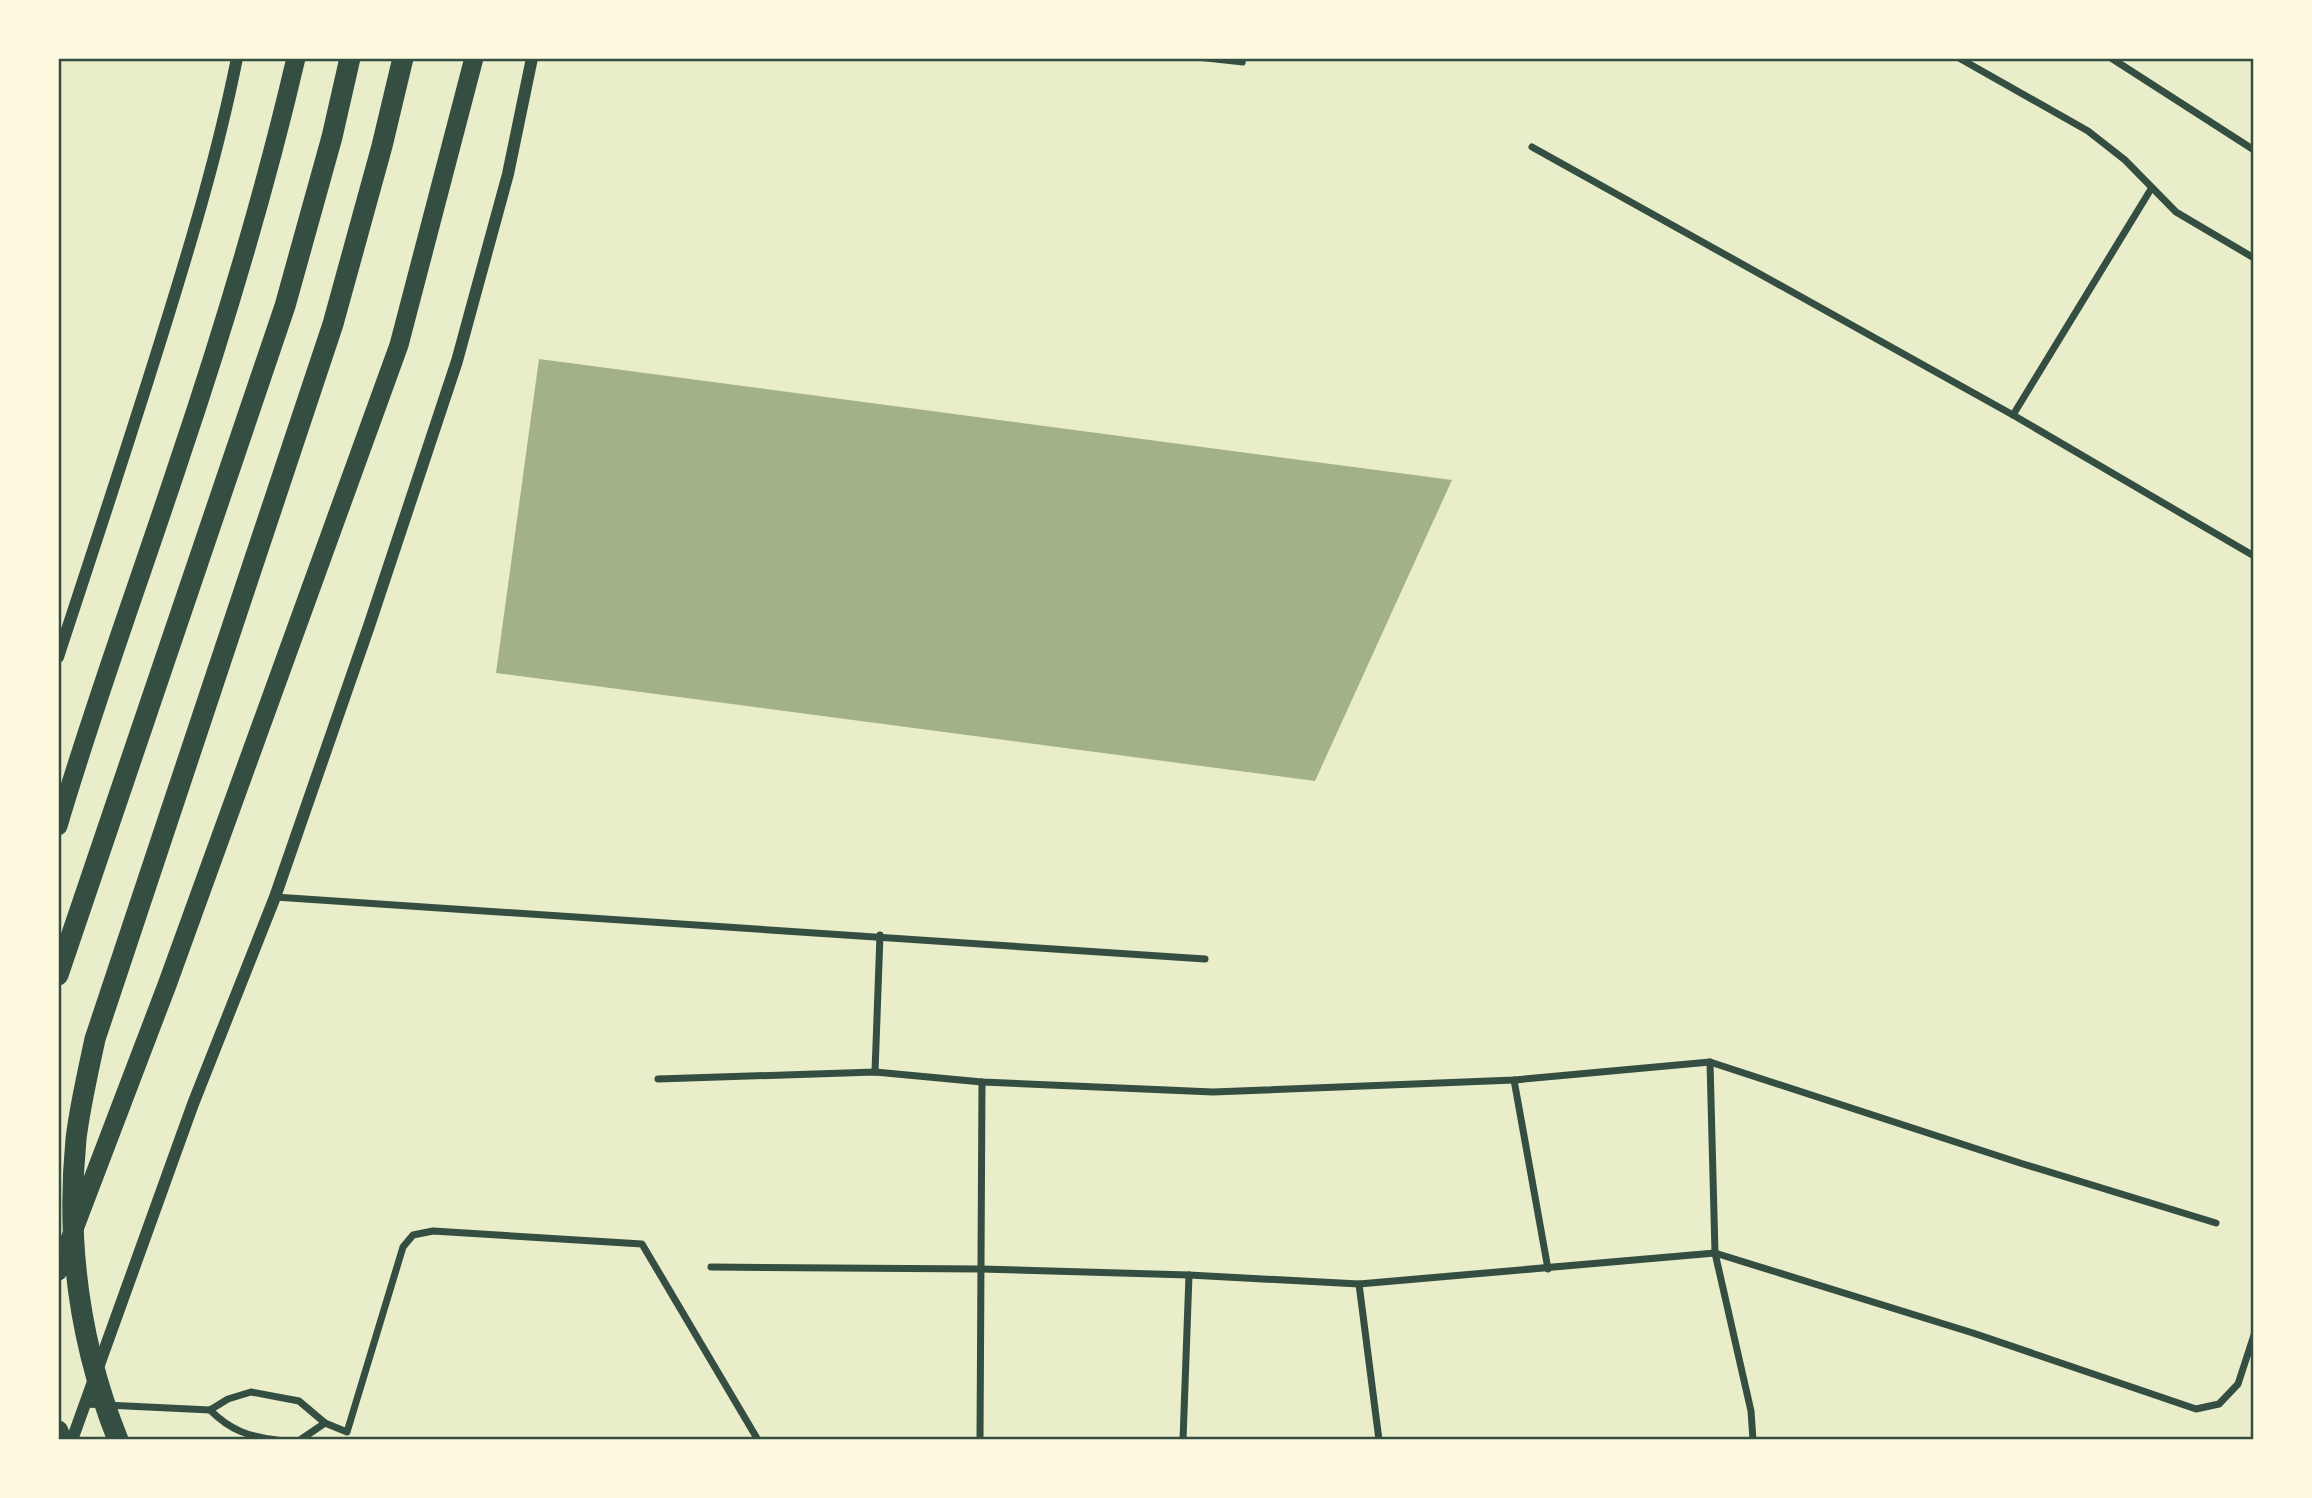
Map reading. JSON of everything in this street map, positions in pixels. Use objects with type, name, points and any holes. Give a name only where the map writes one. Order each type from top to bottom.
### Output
[{"type":"highway","points":[[58,826],[89,722],[178,463],[233,289],[280,126],[296,58]]},
{"type":"highway","points":[[58,975],[285,306],[332,137],[350,58]]},
{"type":"highway","points":[[118,1440],[107,1413],[83,1322],[73,1234],[76,1137],[95,1039],[332,324],[382,146],[403,58]]},
{"type":"highway","points":[[58,1271],[167,985],[399,345],[474,58]]},
{"type":"highway","points":[[58,1431],[61,1440]]},
{"type":"street","points":[[58,657],[182,272],[226,112],[237,58]]},
{"type":"street","points":[[72,1440],[193,1104],[275,897],[457,361],[509,174],[532,58]]},
{"type":"street","points":[[1959,58],[2088,131],[2125,160],[2176,212],[2254,258]]},
{"type":"street","points":[[2111,58],[2254,150]]},
{"type":"street","points":[[1532,147],[2013,415],[2254,556]]},
{"type":"street","points":[[2013,415],[2151,189]]},
{"type":"street","points":[[275,897],[1205,959]]},
{"type":"street","points":[[875,1072],[880,936]]},
{"type":"street","points":[[658,1079],[875,1072],[982,1083],[1213,1092],[1514,1080],[1710,1062],[2020,1163],[2216,1223]]},
{"type":"street","points":[[1710,1062],[1715,1252],[1751,1411],[1753,1440]]},
{"type":"street","points":[[1514,1080],[1548,1269]]},
{"type":"street","points":[[981,1440],[982,1083]]},
{"type":"street","points":[[85,1404],[210,1410],[229,1399],[251,1392],[299,1401],[324,1423],[347,1436],[403,1247],[413,1236],[433,1231],[642,1244],[758,1440]]},
{"type":"street","points":[[711,1267],[981,1269],[1189,1275],[1359,1284],[1715,1252],[1973,1333],[2196,1409],[2219,1404],[2238,1384],[2254,1335]]},
{"type":"street","points":[[1183,1440],[1189,1275]]},
{"type":"street","points":[[1359,1284],[1379,1440]]},
{"type":"street","points":[[210,1410],[223,1423],[240,1433],[277,1440]]},
{"type":"street","points":[[300,1440],[324,1423]]},
{"type":"lane","points":[[1196,58],[1243,63],[1244,58]]},
{"type":"shaded area","points":[[539,359],[1452,480],[1315,781],[496,673]]}]
